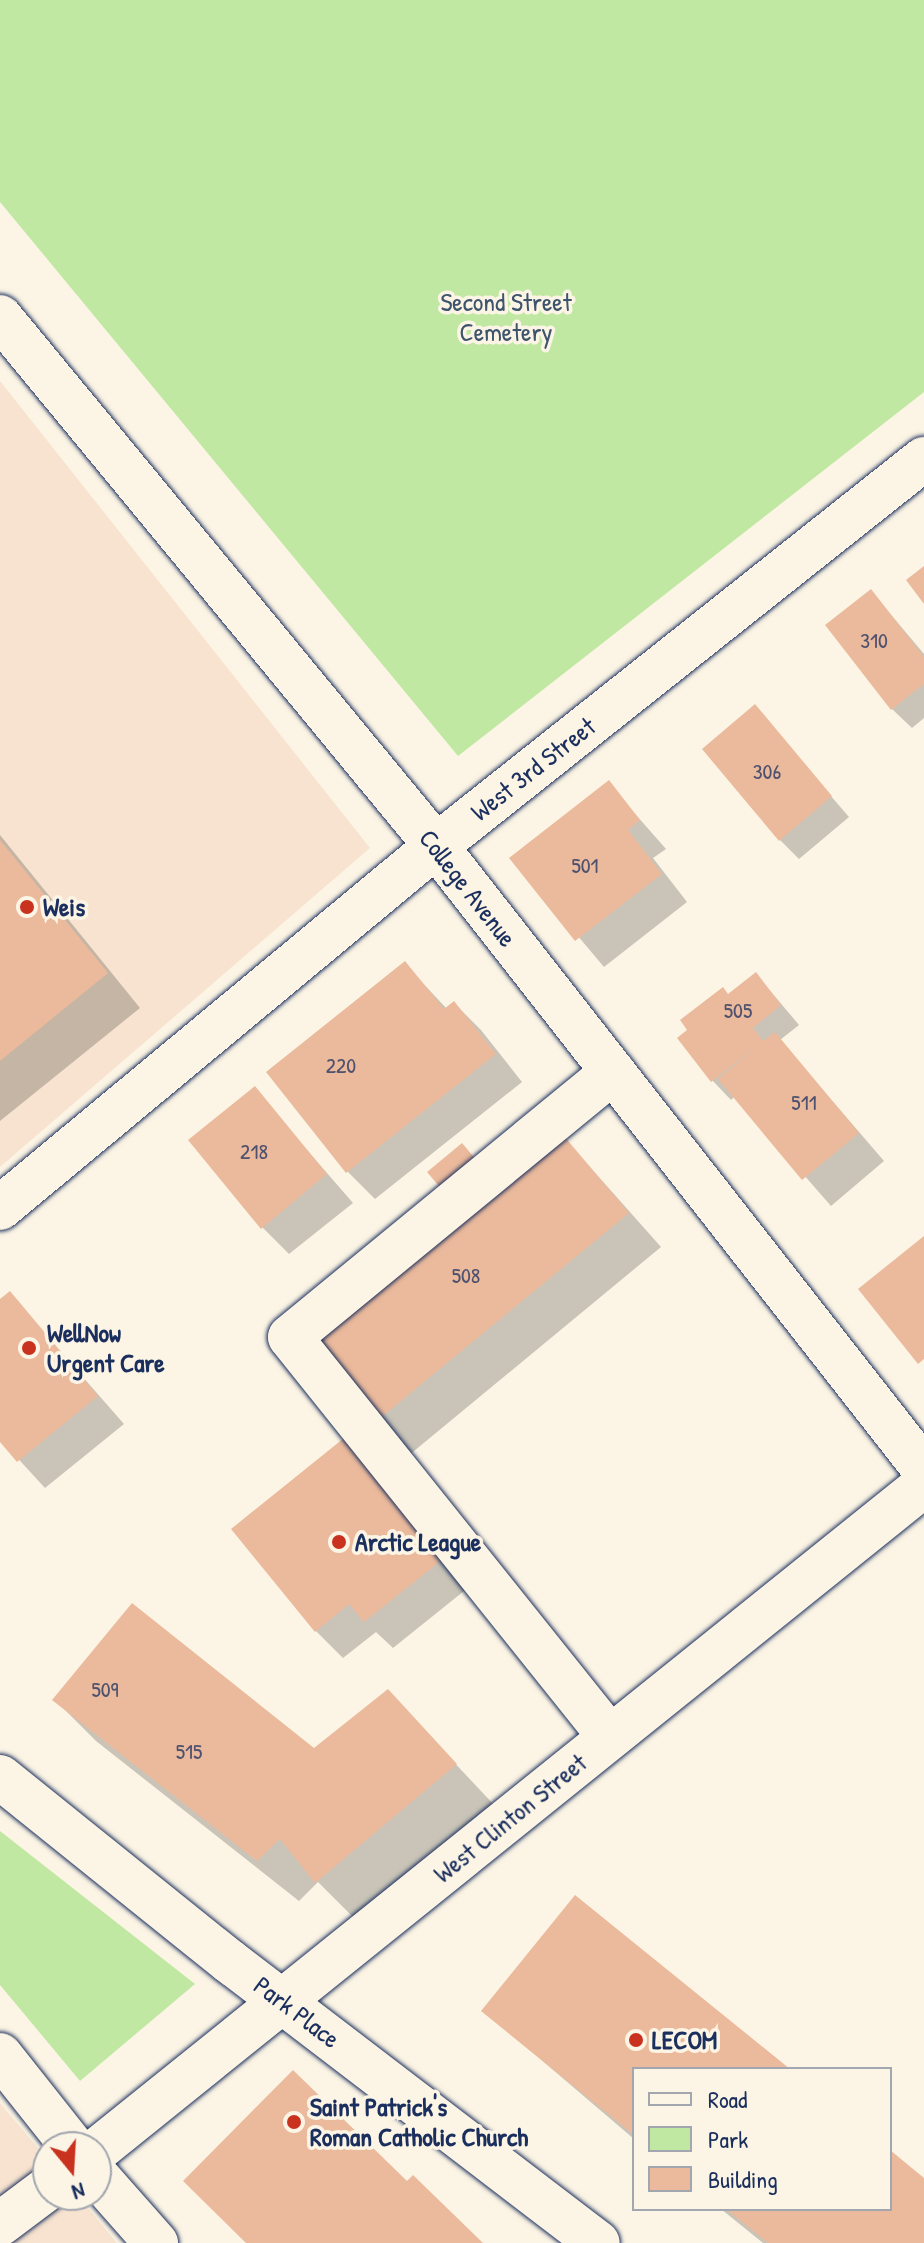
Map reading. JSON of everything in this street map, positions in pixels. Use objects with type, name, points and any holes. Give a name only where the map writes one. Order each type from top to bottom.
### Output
[{"type":"street","name":"College Avenue","points":[[0,317],[436,846],[924,1469]]},
{"type":"street","name":"West 3rd Street","points":[[0,1208],[436,846],[924,459]]},
{"type":"street","points":[[610,1737],[290,1337],[613,1072]]},
{"type":"street","name":"West Clinton Street","points":[[112,2138],[924,1485]]},
{"type":"street","name":"Park Place","points":[[0,1777],[283,2001],[598,2243]]},
{"type":"street","points":[[0,2055],[60,2131]]},
{"type":"street","points":[[112,2193],[156,2243]]},
{"type":"street","points":[[0,2224],[32,2200]]},
{"type":"shaded area","points":[[0,381],[370,848],[0,1167]]},
{"type":"shaded area","points":[[0,2103],[32,2141],[32,2211],[90,2211],[117,2243],[0,2243]]},
{"type":"green space","name":"Second Street Cemetery","points":[[0,0],[924,0],[924,392],[458,756],[0,202]]},
{"type":"green space","points":[[0,1831],[195,1984],[80,2081],[0,1985]]},
{"type":"building","points":[[924,566],[924,604],[906,580]]},
{"type":"building","points":[[871,589],[924,657],[924,684],[891,710],[825,625]]},
{"type":"building","points":[[755,704],[832,796],[779,841],[702,749]]},
{"type":"building","points":[[609,780],[640,820],[628,830],[662,874],[575,941],[509,858]]},
{"type":"building","name":"Weis","points":[[0,840],[108,973],[0,1061]]},
{"type":"building","points":[[405,961],[444,1009],[454,1001],[496,1054],[346,1173],[266,1072]]},
{"type":"building","points":[[756,972],[781,1005],[753,1028],[763,1041],[775,1032],[859,1133],[802,1180],[718,1079],[756,1047],[711,1082],[677,1038],[687,1030],[680,1020],[723,987],[728,994]]},
{"type":"building","points":[[255,1086],[327,1174],[261,1229],[188,1140]]},
{"type":"building","points":[[558,1129],[629,1213],[373,1424],[303,1339]]},
{"type":"building","points":[[462,1143],[484,1169],[449,1198],[427,1172]]},
{"type":"building","points":[[924,1236],[924,1359],[918,1364],[858,1289]]},
{"type":"building","name":"WellNow Urgent Care","points":[[10,1291],[98,1396],[17,1462],[0,1442],[0,1299]]},
{"type":"building","name":"Arctic League","points":[[349,1434],[448,1555],[364,1622],[349,1604],[315,1632],[231,1529]]},
{"type":"building","points":[[132,1603],[314,1748],[388,1689],[457,1764],[315,1883],[280,1839],[257,1861],[52,1700]]},
{"type":"building","name":"LECOM","points":[[575,1895],[788,2067],[632,2067],[632,2133],[481,2011]]},
{"type":"building","name":"Saint Patrick's Roman Catholic Church","points":[[293,2070],[407,2181],[413,2175],[483,2243],[246,2243],[183,2181]]},
{"type":"building","points":[[892,2152],[924,2178],[924,2243],[768,2243],[728,2211],[892,2211]]},
{"type":"place","name":"Weis","points":[[27,907]]},
{"type":"place","name":"WellNow Urgent Care","points":[[29,1348]]},
{"type":"place","name":"Arctic League","points":[[339,1542]]},
{"type":"place","name":"LECOM","points":[[636,2040]]},
{"type":"place","name":"Saint Patrick's Roman Catholic Church","points":[[294,2122]]}]
